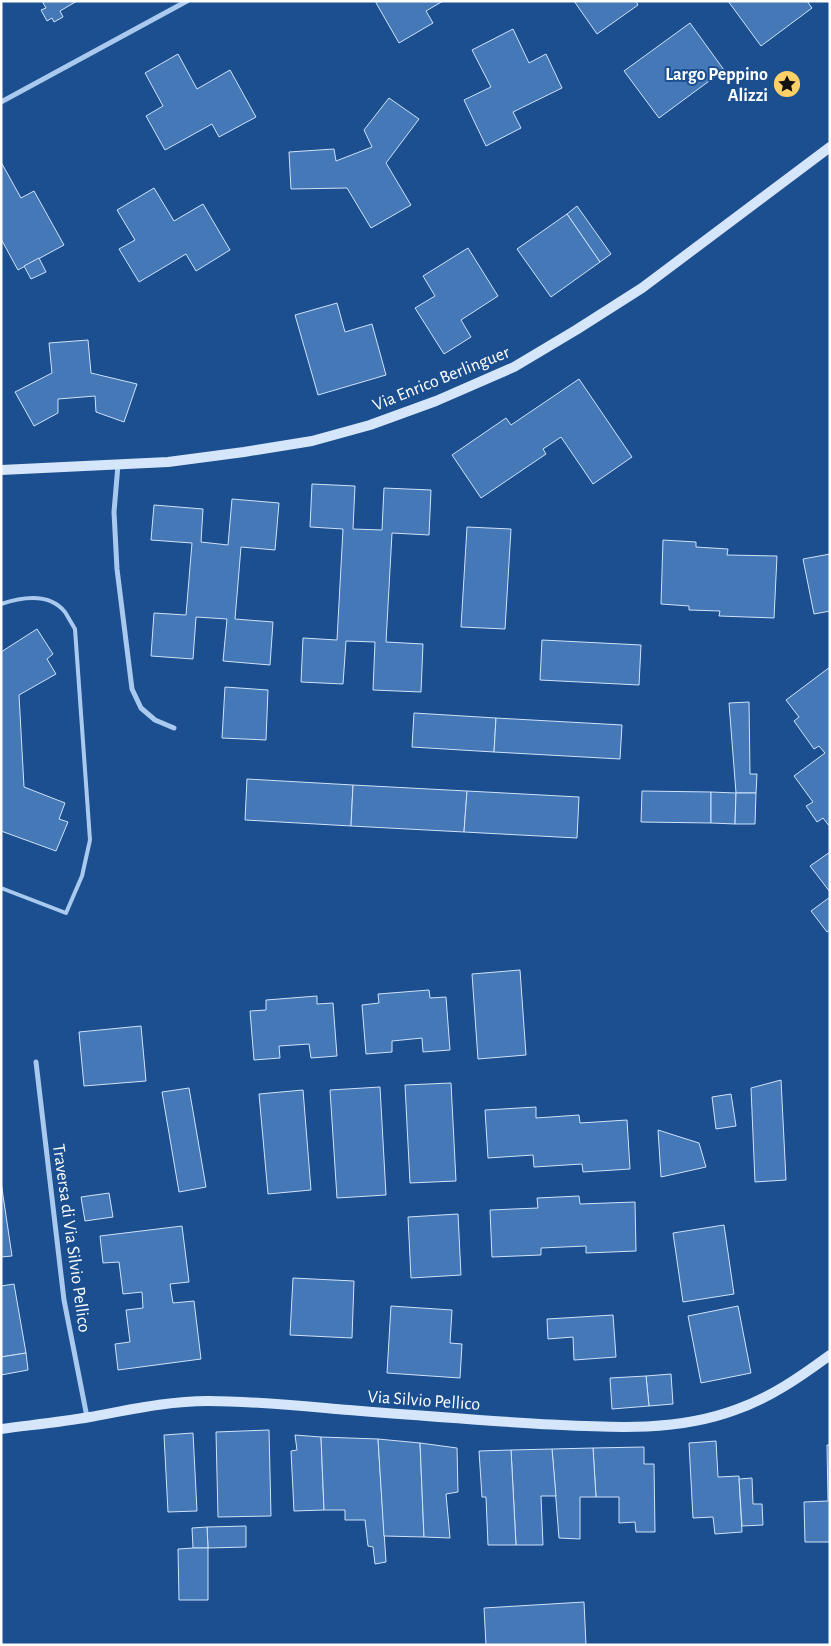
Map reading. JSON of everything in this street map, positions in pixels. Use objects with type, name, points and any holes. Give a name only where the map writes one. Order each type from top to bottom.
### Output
[{"type":"street","points":[[1,102],[187,1]]},
{"type":"street","name":"Via Enrico Berlinguer","points":[[1,470],[168,462],[244,452],[312,441],[370,425],[436,401],[514,367],[642,288],[830,147]]},
{"type":"street","points":[[118,465],[114,512],[115,541],[123,624],[132,689],[141,708],[155,720],[174,728]]},
{"type":"street","name":"Traversa di Via Silvio Pellico","points":[[36,1062],[64,1300],[87,1417]]},
{"type":"street","name":"Via Silvio Pellico","points":[[1,1429],[162,1404],[206,1401],[253,1402],[460,1419],[575,1426],[646,1427],[689,1422],[733,1411],[764,1399],[804,1375],[830,1355]]},
{"type":"lane","points":[[1,604],[34,597],[50,601],[63,610],[75,630],[90,840],[82,876],[66,912],[1,888]]},
{"type":"building","points":[[42,1],[77,1],[60,11],[63,17],[54,22],[52,18],[47,21],[41,10],[46,8]]},
{"type":"building","points":[[375,1],[443,1],[426,11],[433,23],[399,43]]},
{"type":"building","points":[[574,1],[636,1],[638,5],[597,34]]},
{"type":"building","points":[[728,1],[807,1],[812,8],[761,46]]},
{"type":"building","points":[[690,23],[724,70],[659,118],[624,71]]},
{"type":"building","points":[[513,29],[529,63],[546,54],[562,88],[513,112],[521,128],[486,146],[464,100],[491,87],[472,50]]},
{"type":"building","points":[[178,54],[197,89],[230,70],[256,117],[219,137],[212,124],[165,150],[146,116],[163,106],[145,73]]},
{"type":"building","points":[[389,98],[419,119],[386,163],[411,205],[371,228],[347,188],[291,189],[289,152],[334,149],[336,161],[372,147],[364,130]]},
{"type":"building","points":[[1,162],[21,198],[34,191],[64,245],[18,270],[1,239]]},
{"type":"building","points":[[154,188],[174,221],[203,204],[230,250],[196,271],[186,254],[139,282],[119,249],[135,240],[117,210]]},
{"type":"building","points":[[577,206],[611,254],[600,262],[567,214]]},
{"type":"building","points":[[567,214],[600,262],[551,297],[517,249]]},
{"type":"building","points":[[468,248],[498,296],[461,320],[471,337],[444,354],[415,308],[435,296],[423,276]]},
{"type":"building","points":[[39,258],[46,272],[31,279],[24,266]]},
{"type":"building","points":[[337,303],[345,332],[372,324],[386,375],[318,395],[295,315]]},
{"type":"building","points":[[88,340],[91,373],[137,384],[124,422],[96,412],[95,396],[58,399],[58,413],[34,426],[15,392],[52,373],[49,343]]},
{"type":"building","points":[[579,379],[632,457],[593,484],[561,437],[543,449],[546,454],[481,498],[452,455],[506,418],[511,425]]},
{"type":"building","points":[[312,484],[355,486],[353,529],[382,530],[384,488],[431,490],[429,535],[392,533],[386,642],[423,644],[421,692],[373,690],[375,642],[346,641],[343,684],[301,682],[303,638],[337,640],[343,529],[310,527]]},
{"type":"building","points":[[232,499],[279,503],[275,550],[241,547],[235,619],[273,622],[270,665],[223,661],[227,619],[196,617],[193,659],[151,656],[154,613],[186,615],[192,543],[151,540],[154,505],[203,509],[201,542],[228,545]]},
{"type":"building","points":[[467,527],[511,529],[505,629],[461,627]]},
{"type":"building","points":[[663,540],[696,542],[696,547],[728,549],[727,555],[777,556],[774,618],[719,616],[720,611],[689,610],[689,606],[661,604]]},
{"type":"building","points":[[830,554],[830,611],[814,614],[803,559]]},
{"type":"building","points":[[37,629],[53,654],[47,659],[56,674],[19,695],[24,787],[65,803],[59,819],[68,822],[56,851],[1,831],[1,652]]},
{"type":"building","points":[[542,640],[641,645],[639,685],[540,680]]},
{"type":"building","points":[[830,667],[830,827],[823,818],[817,822],[806,806],[813,802],[794,776],[825,753],[819,746],[814,749],[794,721],[799,717],[786,700]]},
{"type":"building","points":[[225,687],[268,690],[266,740],[222,738]]},
{"type":"building","points":[[749,702],[750,774],[757,774],[756,793],[736,793],[729,703]]},
{"type":"building","points":[[414,713],[496,718],[494,752],[412,747]]},
{"type":"building","points":[[496,718],[622,725],[620,759],[494,752]]},
{"type":"building","points":[[247,779],[353,785],[351,826],[245,820]]},
{"type":"building","points":[[353,785],[467,791],[464,832],[351,826]]},
{"type":"building","points":[[467,791],[579,797],[577,838],[464,832]]},
{"type":"building","points":[[642,791],[711,792],[711,823],[641,822]]},
{"type":"building","points":[[711,792],[736,793],[735,824],[711,823]]},
{"type":"building","points":[[736,793],[756,793],[755,824],[735,824]]},
{"type":"building","points":[[830,852],[830,892],[810,866]]},
{"type":"building","points":[[830,897],[830,930],[827,932],[811,911]]},
{"type":"building","points":[[520,970],[526,1055],[478,1059],[472,974]]},
{"type":"building","points":[[429,990],[430,998],[446,997],[450,1050],[423,1052],[422,1038],[392,1041],[392,1052],[366,1054],[362,1005],[379,1003],[378,994]]},
{"type":"building","points":[[317,996],[317,1004],[333,1003],[337,1056],[311,1058],[309,1044],[279,1046],[280,1058],[254,1060],[250,1011],[266,1010],[266,1000]]},
{"type":"building","points":[[141,1026],[146,1081],[84,1086],[79,1032]]},
{"type":"building","points":[[781,1080],[786,1180],[755,1182],[751,1088]]},
{"type":"building","points":[[451,1083],[456,1181],[410,1183],[405,1085]]},
{"type":"building","points":[[380,1087],[386,1195],[337,1198],[330,1090]]},
{"type":"building","points":[[189,1088],[206,1187],[179,1192],[162,1092]]},
{"type":"building","points":[[303,1090],[311,1190],[268,1194],[259,1094]]},
{"type":"building","points":[[731,1094],[736,1126],[716,1129],[712,1097]]},
{"type":"building","points":[[536,1107],[536,1118],[579,1115],[580,1123],[627,1120],[630,1169],[583,1172],[582,1164],[534,1167],[533,1155],[488,1158],[485,1110]]},
{"type":"building","points":[[658,1130],[699,1143],[706,1167],[661,1177]]},
{"type":"building","points":[[1,1182],[12,1256],[1,1257]]},
{"type":"building","points":[[109,1193],[113,1217],[85,1221],[81,1197]]},
{"type":"building","points":[[579,1196],[580,1204],[635,1202],[636,1251],[586,1253],[586,1246],[541,1248],[541,1255],[492,1257],[490,1210],[538,1208],[537,1198]]},
{"type":"building","points":[[458,1214],[461,1275],[411,1278],[408,1217]]},
{"type":"building","points":[[724,1225],[734,1294],[683,1302],[673,1233]]},
{"type":"building","points":[[182,1226],[189,1282],[170,1284],[173,1303],[194,1301],[201,1359],[118,1370],[115,1344],[130,1342],[126,1310],[143,1308],[142,1292],[123,1294],[119,1262],[103,1263],[100,1236]]},
{"type":"building","points":[[293,1278],[354,1281],[352,1338],[290,1335]]},
{"type":"building","points":[[14,1284],[26,1353],[1,1357],[1,1286]]},
{"type":"building","points":[[391,1306],[452,1310],[450,1343],[462,1344],[460,1378],[387,1373]]},
{"type":"building","points":[[738,1306],[751,1373],[701,1383],[688,1316]]},
{"type":"building","points":[[613,1315],[616,1357],[574,1360],[573,1337],[548,1339],[547,1319]]},
{"type":"building","points":[[26,1353],[28,1370],[1,1375],[1,1357]]},
{"type":"building","points":[[671,1374],[673,1404],[649,1406],[646,1376]]},
{"type":"building","points":[[646,1376],[649,1406],[612,1409],[610,1378]]},
{"type":"building","points":[[269,1430],[271,1516],[218,1517],[216,1432]]},
{"type":"building","points":[[193,1433],[197,1511],[168,1512],[164,1435]]},
{"type":"building","points":[[295,1435],[321,1437],[324,1510],[294,1511],[291,1451],[297,1450]]},
{"type":"building","points":[[321,1437],[378,1439],[386,1562],[375,1564],[373,1547],[368,1546],[365,1520],[345,1520],[345,1510],[324,1510]]},
{"type":"building","points":[[378,1439],[420,1443],[424,1537],[384,1536]]},
{"type":"building","points":[[716,1441],[718,1477],[739,1476],[742,1532],[715,1534],[713,1517],[693,1518],[689,1443]]},
{"type":"building","points":[[420,1443],[457,1448],[458,1492],[446,1494],[450,1538],[424,1537]]},
{"type":"building","points":[[827,1445],[830,1445],[830,1542],[805,1542],[804,1502],[828,1501]]},
{"type":"building","points":[[644,1447],[644,1464],[654,1464],[655,1532],[636,1532],[635,1522],[619,1523],[619,1497],[596,1497],[593,1448]]},
{"type":"building","points":[[593,1448],[596,1497],[580,1497],[580,1539],[559,1538],[552,1449]]},
{"type":"building","points":[[552,1449],[556,1496],[541,1496],[543,1545],[516,1545],[511,1450]]},
{"type":"building","points":[[511,1450],[516,1545],[488,1545],[486,1497],[482,1497],[479,1451]]},
{"type":"building","points":[[752,1478],[753,1504],[762,1504],[763,1525],[742,1526],[739,1479]]},
{"type":"building","points":[[246,1526],[246,1547],[208,1548],[207,1527]]},
{"type":"building","points":[[207,1527],[208,1548],[193,1548],[192,1528]]},
{"type":"building","points":[[208,1548],[208,1600],[179,1600],[178,1549]]},
{"type":"building","points":[[584,1602],[586,1645],[486,1645],[484,1608]]},
{"type":"place","name":"Largo Peppino Alizzi","points":[[787,84]]}]
